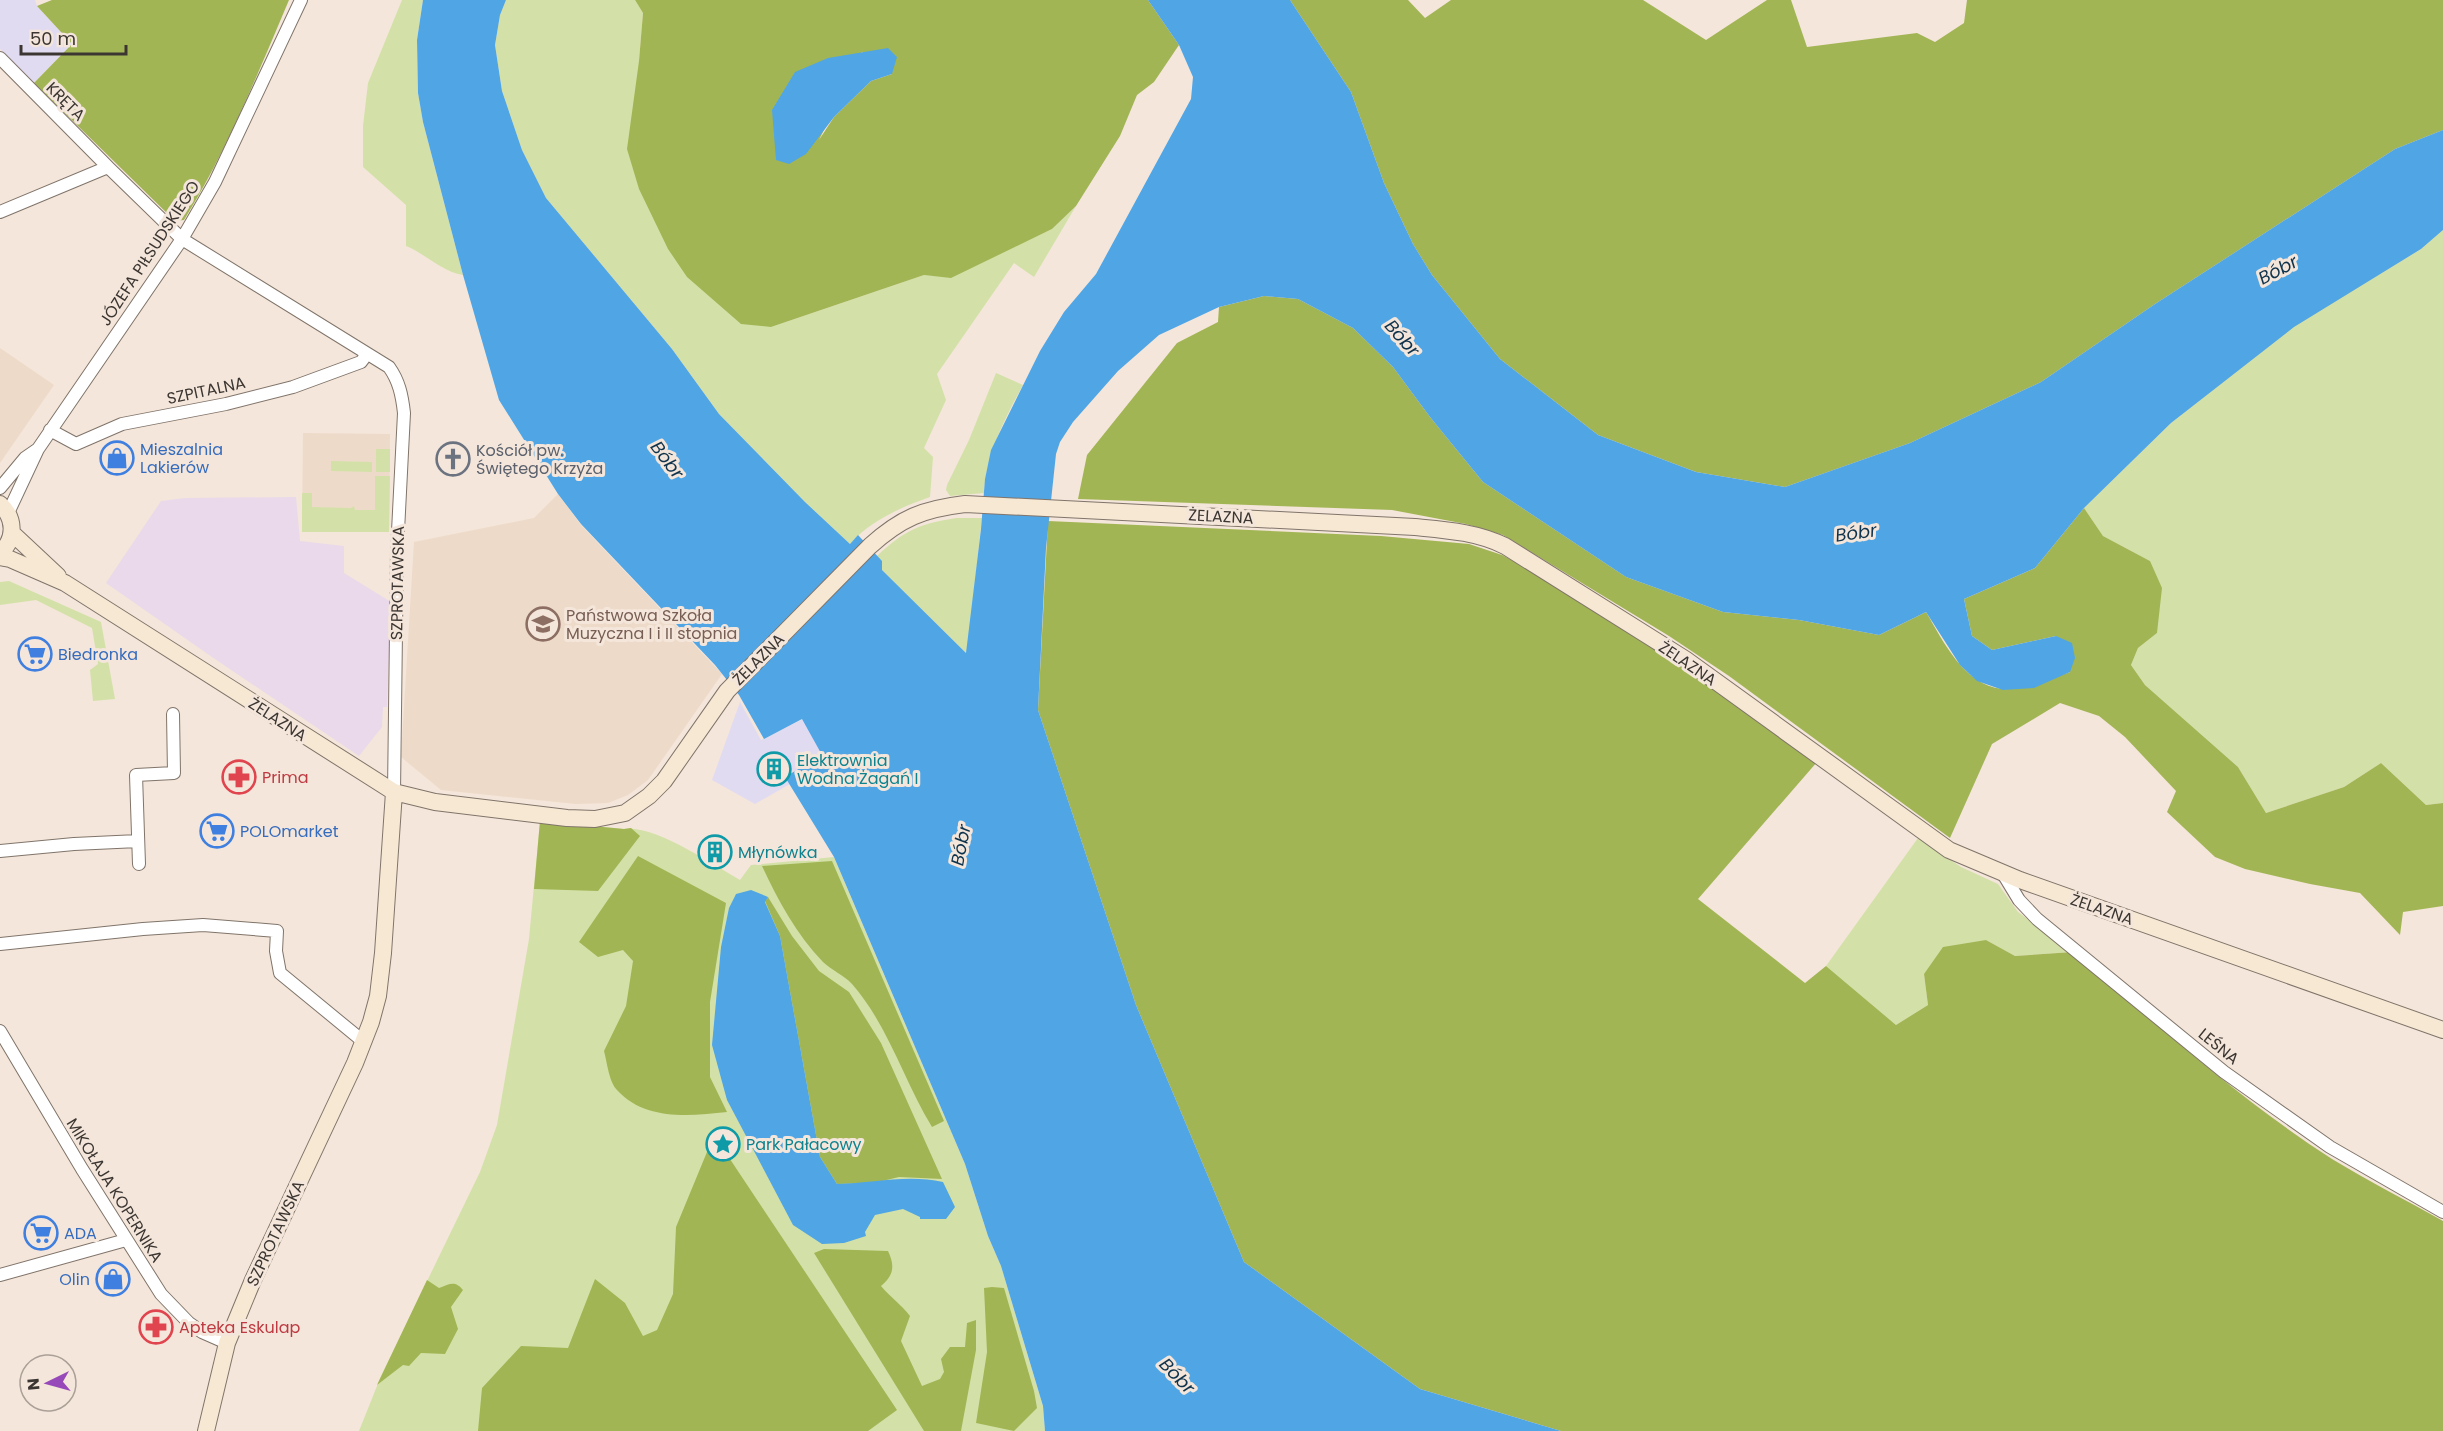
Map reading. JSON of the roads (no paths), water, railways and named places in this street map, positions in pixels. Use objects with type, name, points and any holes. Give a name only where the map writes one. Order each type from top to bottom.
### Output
[{"type":"street","name":"JÓZEFA PIŁSUDSKIEGO","points":[[38,449],[182,239],[215,182],[301,0]]},
{"type":"street","name":"KRĘTA","points":[[0,58],[182,239]]},
{"type":"street","points":[[0,212],[108,167]]},
{"type":"street","name":"SZPROTAWSKA","points":[[182,239],[389,367],[396,378],[404,413],[398,551],[394,792],[378,996],[364,1042],[253,1280],[227,1343],[206,1431]]},
{"type":"street","name":"SZPITALNA","points":[[50,430],[76,444],[122,424],[226,404],[293,387],[362,362],[368,354]]},
{"type":"street","points":[[0,488],[25,458],[38,449]]},
{"type":"street","points":[[38,449],[4,508],[12,523],[12,533],[9,543],[0,555],[65,583]]},
{"type":"street","name":"ŻELAZNA","points":[[65,583],[394,792],[435,802],[567,818],[595,819],[625,813],[650,796],[664,781],[727,691],[870,546],[888,529],[910,515],[936,507],[965,504],[1415,527],[1487,537],[1685,659],[1949,850],[2002,872],[2443,1030]]},
{"type":"street","points":[[12,533],[65,583]]},
{"type":"street","points":[[139,864],[136,775],[174,773],[173,714]]},
{"type":"street","points":[[0,851],[138,841]]},
{"type":"street","name":"LEŚNA","points":[[2002,872],[2019,900],[2037,919],[2224,1072],[2339,1152],[2443,1212]]},
{"type":"street","points":[[0,944],[203,925],[277,931],[276,951],[280,973],[364,1042]]},
{"type":"street","name":"MIKOŁAJA KOPERNIKA","points":[[0,1031],[161,1294],[180,1316],[202,1332],[227,1343]]},
{"type":"street","points":[[0,1275],[126,1240]]},
{"type":"water","name":"Bóbr","points":[[423,0],[506,0],[500,15],[495,45],[502,91],[522,150],[546,198],[672,349],[719,414],[805,502],[850,544],[858,535],[882,561],[882,570],[966,653],[985,479],[991,450],[1040,351],[1064,312],[1096,274],[1191,99],[1193,77],[1179,45],[1148,0],[1290,0],[1351,92],[1384,183],[1413,244],[1432,275],[1500,359],[1598,435],[1696,472],[1785,487],[1910,443],[2041,382],[2155,304],[2395,149],[2443,130],[2443,230],[2421,249],[2294,327],[2171,423],[2084,508],[2035,568],[1964,599],[1972,636],[1992,650],[2056,636],[2072,643],[2075,658],[2070,672],[2034,688],[2003,690],[1977,681],[1960,665],[1926,612],[1879,635],[1799,620],[1723,612],[1626,577],[1483,482],[1393,367],[1353,328],[1298,299],[1264,296],[1219,307],[1159,335],[1118,371],[1073,422],[1060,442],[1056,454],[1046,548],[1038,710],[1136,1005],[1244,1262],[1420,1389],[1561,1431],[1045,1431],[1043,1406],[1001,1266],[988,1236],[965,1164],[834,857],[785,777],[822,755],[802,719],[764,739],[739,695],[715,665],[581,524],[558,494],[499,400],[423,122],[418,93],[417,40]]},
{"type":"water","points":[[888,48],[897,57],[892,74],[871,81],[834,117],[806,154],[789,164],[776,160],[772,110],[795,72],[828,58]]},
{"type":"water","points":[[751,890],[768,897],[765,902],[780,936],[820,1157],[837,1184],[904,1179],[943,1182],[955,1207],[946,1219],[920,1219],[903,1209],[875,1215],[865,1232],[866,1236],[844,1243],[822,1244],[793,1225],[727,1100],[712,1045],[721,947],[729,908],[736,894]]},
{"type":"place","name":"Mieszalnia Lakierów","points":[[117,458]]},
{"type":"place","name":"Kościół pw. Świętego Krzyża","points":[[453,459]]},
{"type":"place","name":"Państwowa Szkoła Muzyczna I i II stopnia","points":[[543,624]]},
{"type":"place","name":"Biedronka","points":[[35,654]]},
{"type":"place","name":"Elektrownia Wodna Żagań I","points":[[774,769]]},
{"type":"place","name":"Prima","points":[[239,777]]},
{"type":"place","name":"POLOmarket","points":[[217,831]]},
{"type":"place","name":"Młynówka","points":[[715,852]]},
{"type":"place","name":"Park Pałacowy","points":[[723,1144]]},
{"type":"place","name":"ADA","points":[[41,1233]]},
{"type":"place","name":"Olin","points":[[113,1279]]},
{"type":"place","name":"Apteka Eskulap","points":[[156,1327]]}]
